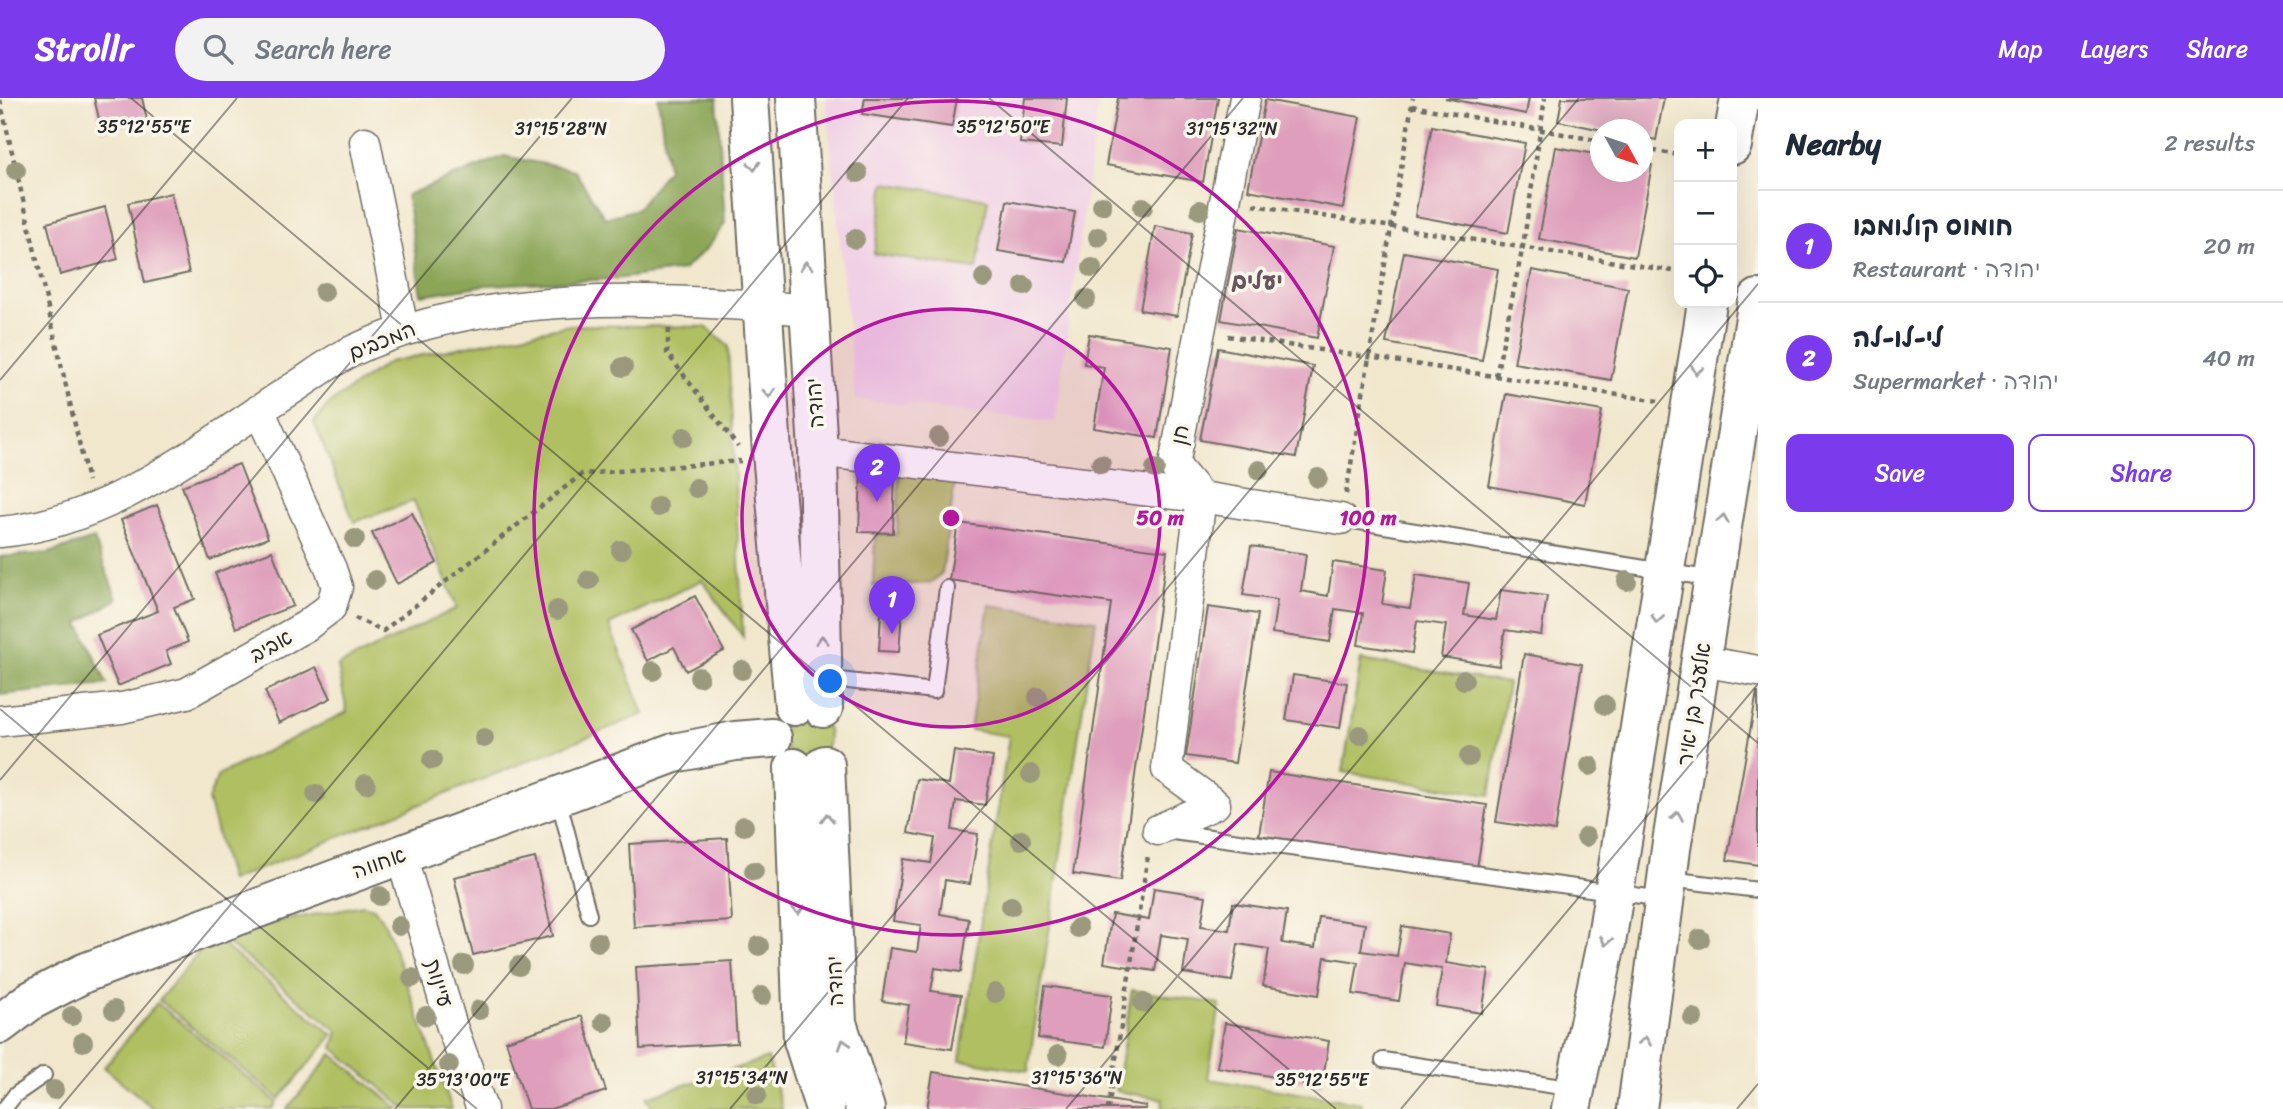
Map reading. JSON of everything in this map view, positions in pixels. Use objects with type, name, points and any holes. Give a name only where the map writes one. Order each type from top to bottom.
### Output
[{"type":"street","points":[[749,98],[763,306],[813,697],[832,716],[839,736],[838,747],[797,757],[780,716],[813,697]]},
{"type":"street","name":"יהודה","points":[[796,98],[818,451],[813,697]]},
{"type":"street","name":"חן","points":[[1201,497],[1174,465],[1245,98]]},
{"type":"street","points":[[1736,119],[1740,98]]},
{"type":"street","points":[[365,142],[403,329]]},
{"type":"street","name":"אלעזר בן יאיר","points":[[1637,1109],[1666,889],[1758,299]]},
{"type":"street","name":"המכבים","points":[[0,532],[50,525],[95,509],[146,483],[347,353],[403,329],[522,306],[582,301],[763,306],[809,310]]},
{"type":"street","points":[[1573,1099],[1614,893],[1706,308]]},
{"type":"street","name":"אביב","points":[[0,721],[122,708],[187,693],[306,626],[331,607],[337,587],[331,569],[260,410]]},
{"type":"street","points":[[818,451],[1201,497],[1341,519]]},
{"type":"street","points":[[1154,838],[1216,804],[1167,769],[1201,497]]},
{"type":"street","points":[[1701,662],[1758,671]]},
{"type":"street","name":"אחווה","points":[[0,1024],[30,1001],[84,973],[674,753],[735,741],[797,757]]},
{"type":"street","name":"יהודה","points":[[797,757],[803,1040],[825,1109]]},
{"type":"street","name":"יהודה","points":[[797,757],[837,1023],[865,1109]]},
{"type":"street","name":"עיינות","points":[[401,855],[452,1027],[482,1109]]},
{"type":"lane","points":[[1341,519],[1714,579]]},
{"type":"lane","points":[[813,697],[934,691],[947,588]]},
{"type":"lane","points":[[558,796],[589,915]]},
{"type":"lane","points":[[1154,838],[1614,893],[1666,889],[1758,890]]},
{"type":"lane","points":[[1383,1060],[1573,1099]]},
{"type":"lane","points":[[4,1109],[15,1095],[44,1075]]},
{"type":"path","points":[[1341,519],[1413,98]]},
{"type":"path","points":[[1496,377],[1523,246],[1545,98]]},
{"type":"path","points":[[0,100],[95,509]]},
{"type":"path","points":[[1412,106],[1590,139]]},
{"type":"path","points":[[1653,151],[1674,154]]},
{"type":"path","points":[[1225,201],[1674,271]]},
{"type":"path","points":[[383,631],[582,474],[749,460],[667,353],[670,303]]},
{"type":"path","points":[[1200,332],[1691,406]]},
{"type":"path","points":[[1108,1109],[1154,838]]},
{"type":"shaded area","points":[[826,98],[1099,98],[1055,422],[855,399]]},
{"type":"green space","points":[[658,98],[717,98],[725,223],[708,247],[683,270],[614,279],[486,285],[421,295],[407,195],[504,156],[574,170],[605,218],[637,209],[668,169]]},
{"type":"green space","points":[[885,183],[988,199],[977,269],[874,254]]},
{"type":"green space","points":[[570,325],[706,327],[728,346],[743,637],[702,580],[609,625],[644,714],[230,881],[208,800],[218,775],[347,712],[338,666],[457,608],[414,501],[354,522],[314,422],[330,403],[389,362]]},
{"type":"green space","points":[[899,470],[956,474],[942,573],[930,583],[873,586],[875,535],[897,534]]},
{"type":"green space","points":[[94,539],[117,599],[79,623],[107,684],[0,695],[0,557],[49,553]]},
{"type":"green space","points":[[989,605],[1096,620],[1028,1071],[960,1060],[1009,736],[970,730]]},
{"type":"green space","points":[[1361,660],[1508,683],[1490,795],[1343,772]]},
{"type":"green space","points":[[806,714],[823,720],[829,737],[823,754],[806,760],[789,754],[783,737],[789,720]]},
{"type":"green space","points":[[363,905],[374,908],[386,926],[452,1109],[406,1109],[333,1048],[338,1031],[216,934]]},
{"type":"green space","points":[[212,936],[333,1035],[279,1099],[159,1000]]},
{"type":"green space","points":[[1132,990],[1220,1004],[1208,1079],[1362,1103],[1361,1109],[1162,1109],[1163,1099],[1116,1091]]},
{"type":"green space","points":[[157,1003],[277,1102],[272,1109],[154,1109],[104,1067]]},
{"type":"green space","points":[[332,1054],[399,1109],[287,1109]]},
{"type":"green space","points":[[768,1058],[782,1109],[653,1109],[647,1097]]},
{"type":"building","points":[[94,98],[142,98],[147,120],[102,131]]},
{"type":"building","points":[[865,98],[957,98],[952,127],[862,114]]},
{"type":"building","points":[[1025,98],[1067,98],[1062,147],[1020,143]]},
{"type":"building","points":[[1118,98],[1218,98],[1203,182],[1106,165]]},
{"type":"building","points":[[1445,98],[1529,98],[1526,114]]},
{"type":"building","points":[[1562,98],[1664,98],[1656,140],[1653,139],[1653,119],[1590,119],[1590,128],[1558,121]]},
{"type":"building","points":[[1265,100],[1360,117],[1343,208],[1248,190]]},
{"type":"building","points":[[1432,126],[1525,143],[1508,233],[1415,216]]},
{"type":"building","points":[[1556,147],[1590,153],[1590,182],[1649,182],[1635,257],[1539,239]]},
{"type":"building","points":[[171,193],[189,273],[145,283],[128,203]]},
{"type":"building","points":[[1007,201],[1075,212],[1066,262],[998,251]]},
{"type":"building","points":[[105,207],[118,259],[60,275],[47,223]]},
{"type":"building","points":[[1155,226],[1192,233],[1177,316],[1140,310]]},
{"type":"building","points":[[1238,228],[1334,246],[1317,338],[1221,320]]},
{"type":"building","points":[[1404,252],[1498,269],[1482,360],[1386,343]]},
{"type":"building","points":[[1532,270],[1628,288],[1611,380],[1514,363]]},
{"type":"building","points":[[1089,334],[1172,347],[1157,438],[1094,428],[1104,367],[1084,364]]},
{"type":"building","points":[[1218,348],[1313,366],[1296,457],[1200,440]]},
{"type":"building","points":[[1506,394],[1602,411],[1585,504],[1489,486]]},
{"type":"building","points":[[239,464],[268,538],[210,560],[182,486]]},
{"type":"building","points":[[861,470],[895,471],[893,533],[859,532]]},
{"type":"building","points":[[157,505],[195,599],[174,607],[188,642],[166,651],[171,664],[118,686],[97,635],[158,611],[121,520]]},
{"type":"building","points":[[412,513],[437,563],[397,584],[372,533]]},
{"type":"building","points":[[958,523],[1167,551],[1120,881],[1073,874],[1111,603],[949,580]]},
{"type":"building","points":[[1251,546],[1306,554],[1301,591],[1328,596],[1333,562],[1387,570],[1382,604],[1410,608],[1416,575],[1469,583],[1464,615],[1496,620],[1501,590],[1547,596],[1541,635],[1505,630],[1499,666],[1441,657],[1446,625],[1417,621],[1412,653],[1358,645],[1363,613],[1335,609],[1330,642],[1272,633],[1277,600],[1243,595]]},
{"type":"building","points":[[272,551],[293,606],[236,628],[215,573]]},
{"type":"building","points":[[695,596],[724,651],[686,671],[674,647],[648,661],[631,630]]},
{"type":"building","points":[[1208,607],[1258,614],[1235,763],[1186,756]]},
{"type":"building","points":[[881,611],[902,612],[899,652],[879,651]]},
{"type":"building","points":[[1524,654],[1582,664],[1555,831],[1496,822]]},
{"type":"building","points":[[316,667],[331,698],[279,723],[265,691]]},
{"type":"building","points":[[1293,675],[1347,683],[1340,728],[1286,720]]},
{"type":"building","points":[[1758,692],[1758,865],[1727,860]]},
{"type":"building","points":[[954,751],[993,757],[985,805],[956,801],[952,830],[978,834],[970,884],[945,880],[940,914],[969,919],[961,972],[935,968],[931,991],[961,995],[952,1049],[903,1042],[909,1005],[882,1001],[890,948],[917,952],[921,925],[893,921],[903,859],[931,863],[935,838],[908,833],[917,779],[949,784]]},
{"type":"building","points":[[1269,772],[1487,805],[1477,868],[1259,835]]},
{"type":"building","points":[[727,838],[732,921],[634,927],[629,844]]},
{"type":"building","points":[[535,858],[553,936],[473,955],[454,877]]},
{"type":"building","points":[[1154,888],[1206,896],[1201,926],[1229,930],[1233,903],[1287,911],[1282,943],[1315,948],[1319,917],[1365,924],[1361,951],[1397,956],[1402,926],[1450,934],[1446,963],[1489,970],[1482,1013],[1436,1006],[1442,969],[1405,963],[1399,1001],[1353,994],[1358,962],[1325,957],[1319,995],[1263,986],[1269,949],[1238,944],[1232,981],[1183,973],[1188,939],[1161,935],[1155,971],[1104,963],[1112,914],[1149,920]]},
{"type":"building","points":[[732,961],[737,1043],[640,1049],[636,967]]},
{"type":"building","points":[[1045,986],[1112,995],[1105,1047],[1038,1038]]},
{"type":"building","points":[[582,1016],[606,1091],[551,1109],[528,1109],[506,1041]]},
{"type":"building","points":[[1225,1023],[1329,1041],[1322,1085],[1217,1067]]},
{"type":"building","points":[[933,1072],[1146,1106],[1145,1109],[927,1109]]},
{"type":"place","name":"לי-לו-לה","points":[[877,502]]},
{"type":"place","name":"חומוס קולומבו","points":[[892,634]]},
{"type":"district","name":"יעלים","points":[[1257,281]]}]
